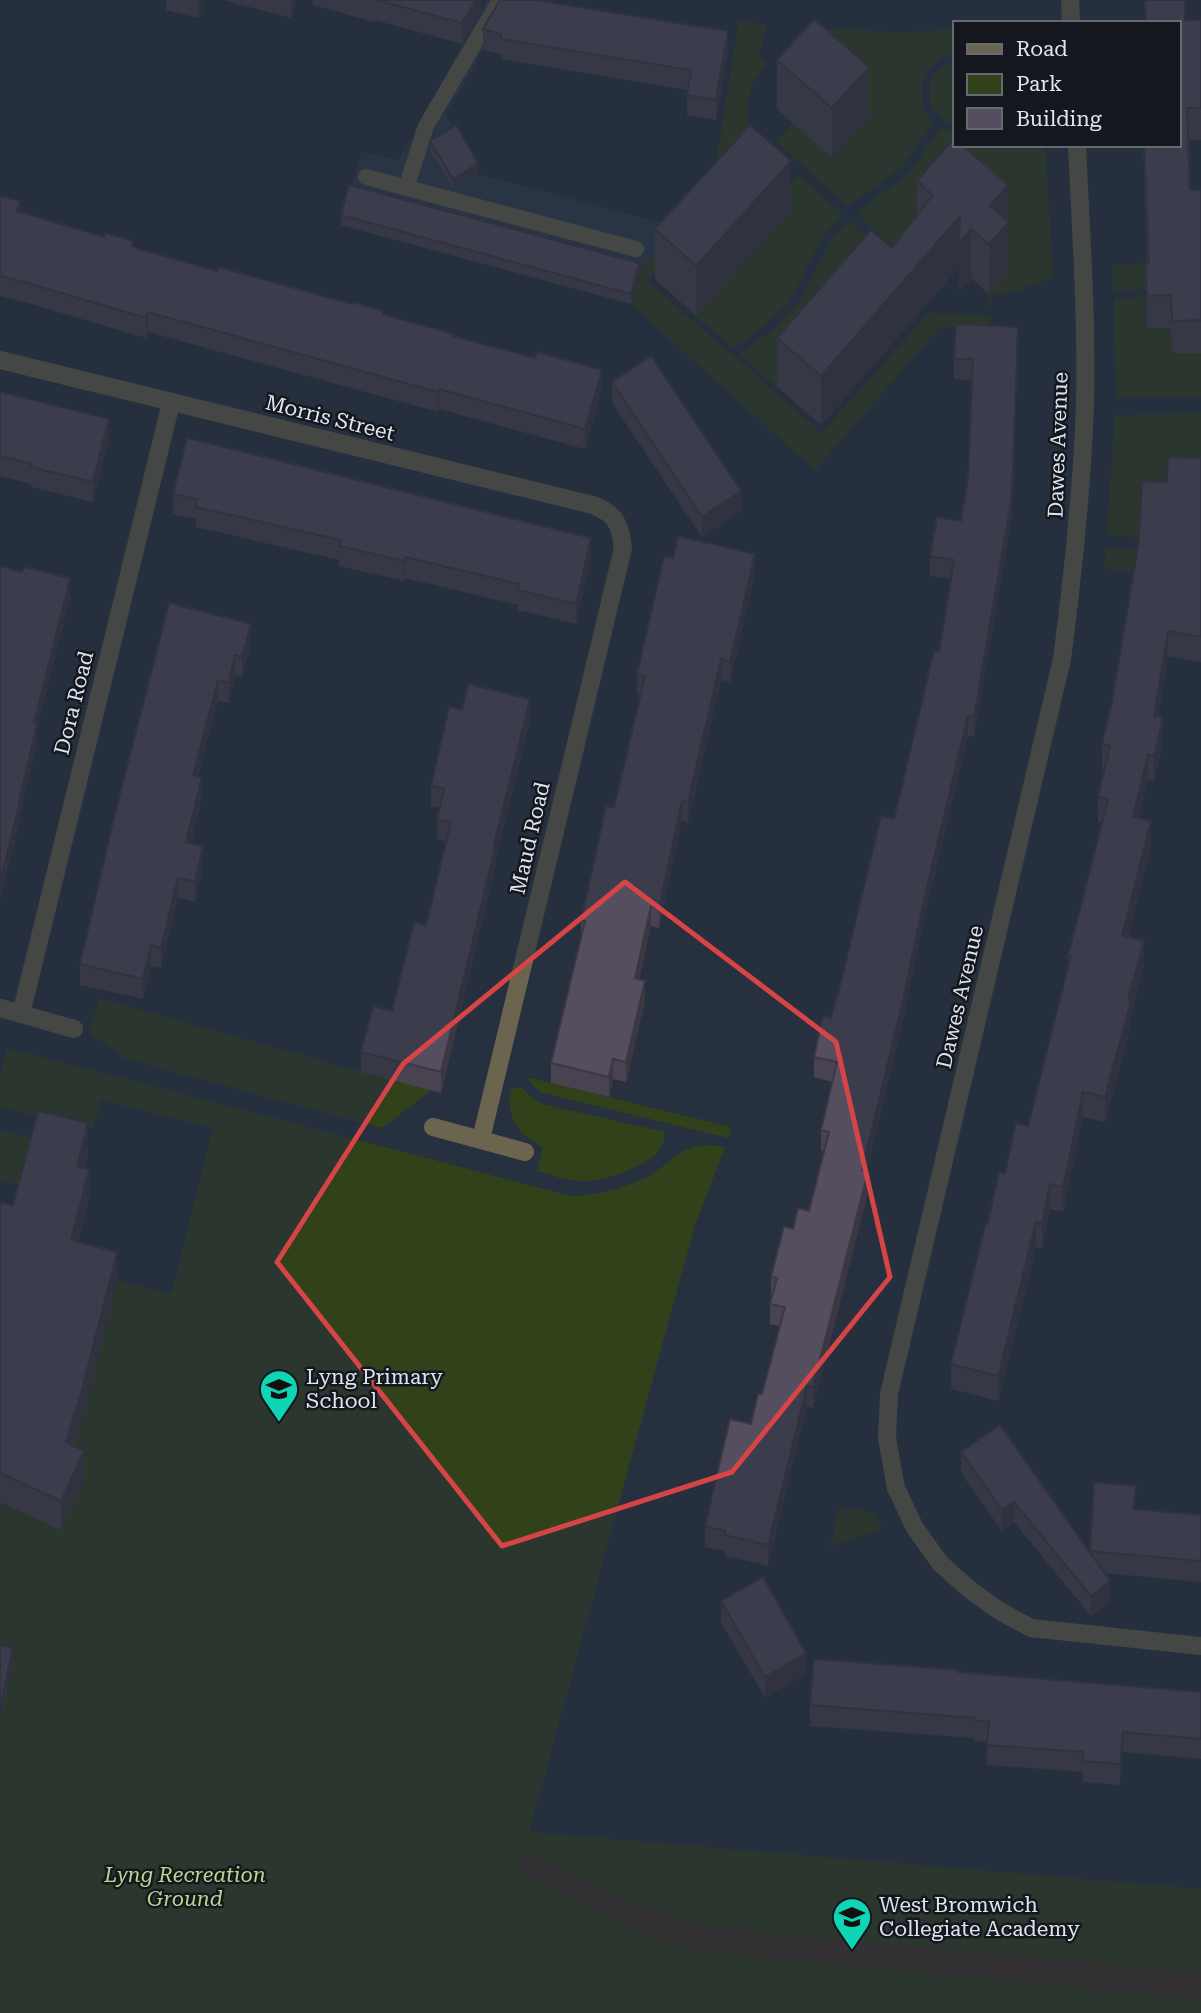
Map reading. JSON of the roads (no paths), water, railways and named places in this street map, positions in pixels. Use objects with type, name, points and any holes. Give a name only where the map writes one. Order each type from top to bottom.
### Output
[{"type":"street","points":[[1070,0],[1071,21]]},
{"type":"street","name":"Dawes Avenue","points":[[1077,147],[1085,404],[1075,560],[1062,659],[889,1394],[887,1438],[896,1488],[915,1528],[940,1563],[969,1590],[998,1610],[1031,1628],[1201,1646]]},
{"type":"street","name":"Morris Street","points":[[0,360],[593,505],[608,510],[620,527],[623,548]]},
{"type":"street","name":"Dora Road","points":[[21,1014],[172,403]]},
{"type":"street","name":"Maud Road","points":[[481,1139],[623,548]]},
{"type":"street","points":[[0,1008],[74,1029]]},
{"type":"street","points":[[433,1126],[525,1152]]},
{"type":"lane","points":[[406,188],[425,127],[500,0]]},
{"type":"lane","points":[[366,177],[636,249]]},
{"type":"place","name":"Lyng Primary School","points":[[279,1423]]},
{"type":"place","name":"West Bromwich Collegiate Academy","points":[[852,1951]]},
{"type":"park label","name":"Lyng Recreation Ground","points":[[185,1887]]}]
